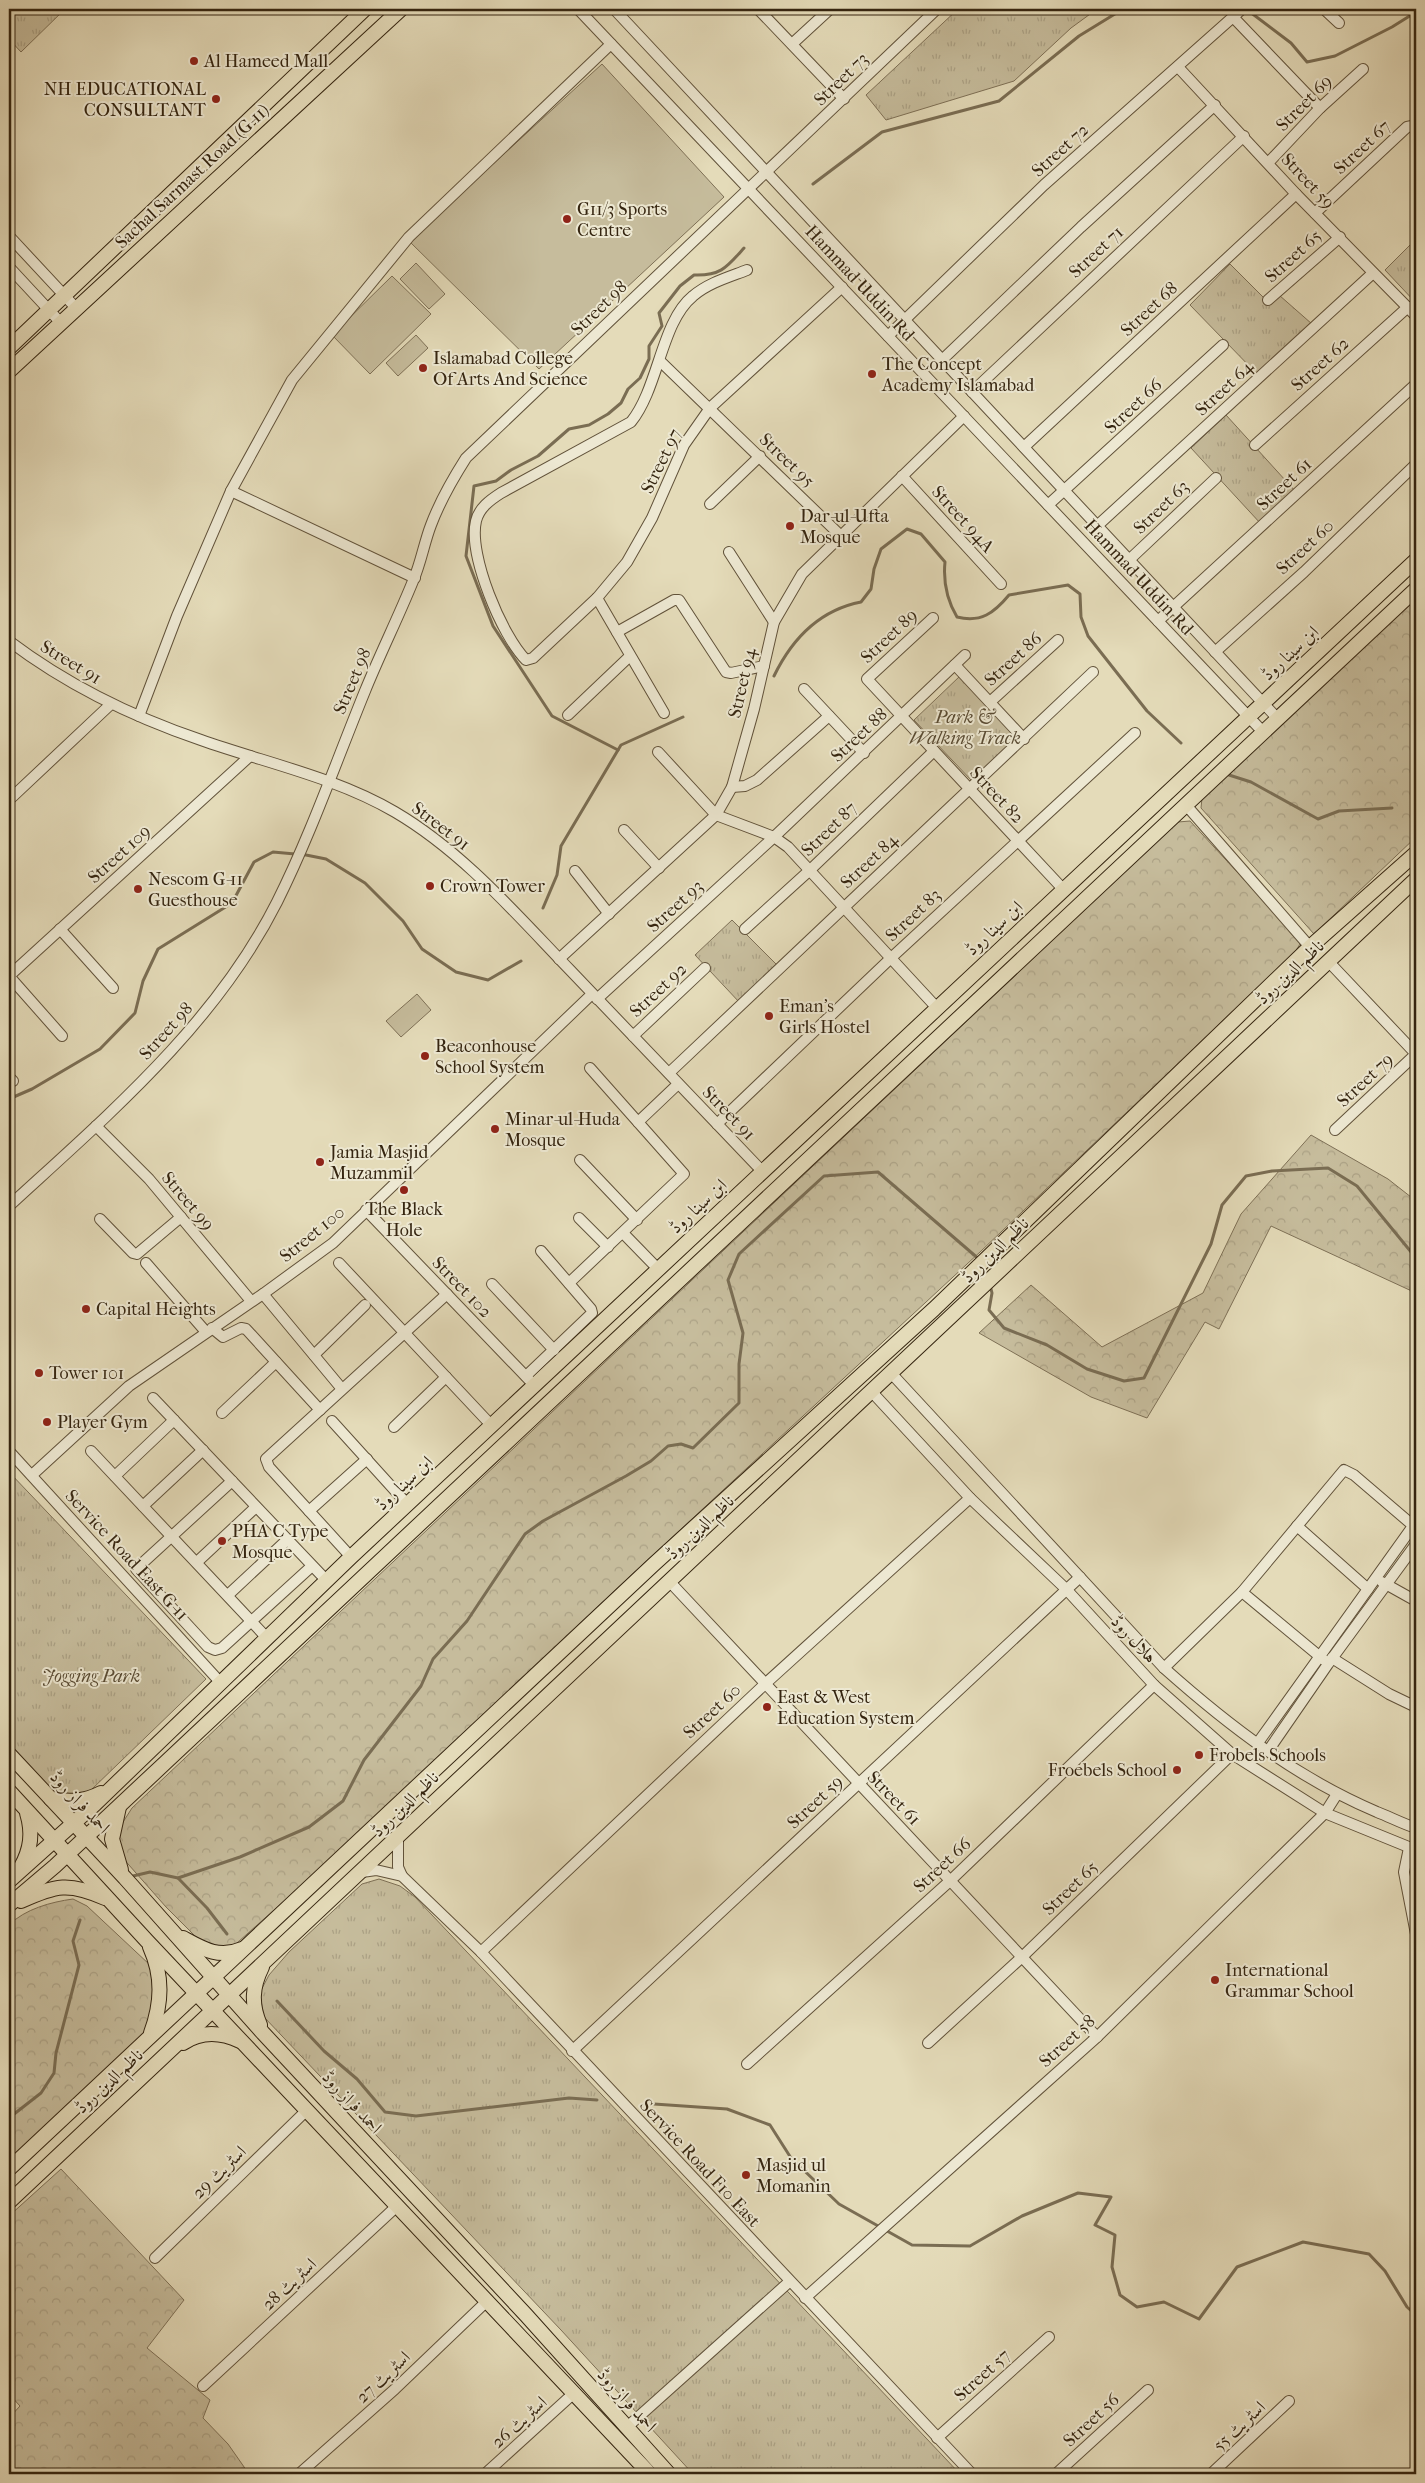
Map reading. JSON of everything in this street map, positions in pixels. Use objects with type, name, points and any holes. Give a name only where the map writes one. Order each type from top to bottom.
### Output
[{"type":"main road","name":"Sachal Sarmast Road (G-11)","points":[[9,348],[365,9]]},
{"type":"main road","name":"Sachal Sarmast Road (G-11)","points":[[9,371],[401,9]]},
{"type":"main road","name":"ابن سینا روڈ","points":[[14,1877],[110,1789],[233,1669],[492,1426],[530,1381],[658,1269],[1127,829],[1250,718],[1416,560]]},
{"type":"main road","points":[[9,1906],[67,1855],[1416,589]]},
{"type":"main road","points":[[1127,829],[1142,847]]},
{"type":"main road","name":"ناظم الدین روڈ","points":[[9,2169],[653,1565],[934,1309],[1275,983],[1310,947],[1416,853]]},
{"type":"main road","name":"ناظم الدین روڈ","points":[[9,2202],[213,2009],[362,1872],[462,1775],[891,1372],[976,1295],[1011,1259],[1416,879]]},
{"type":"main road","points":[[1275,983],[1290,998]]},
{"type":"main road","points":[[760,1173],[775,1192]]},
{"type":"main road","points":[[934,1309],[947,1320]]},
{"type":"main road","points":[[747,1480],[760,1495]]},
{"type":"main road","points":[[233,1669],[248,1685]]},
{"type":"main road","points":[[152,1748],[166,1762]]},
{"type":"main road","name":"احمد فراز روڈ","points":[[9,1754],[125,1878],[263,2033],[526,2315],[626,2428],[643,2456],[650,2474]]},
{"type":"main road","points":[[446,1759],[462,1775]]},
{"type":"main road","points":[[51,1799],[82,1800],[110,1789]]},
{"type":"main road","name":"احمد فراز روڈ","points":[[9,1791],[146,1941],[246,2044],[486,2302],[574,2393],[643,2456],[669,2474]]},
{"type":"main road","points":[[119,1806],[112,1839],[116,1857],[125,1878]]},
{"type":"main road","points":[[14,1877],[27,1855],[31,1838],[26,1810]]},
{"type":"main road","points":[[9,1906],[50,1888],[65,1887],[89,1891],[112,1902]]},
{"type":"main road","points":[[174,1932],[216,1954],[231,1954],[244,1948]]},
{"type":"main road","points":[[146,1941],[155,1959],[160,1988],[157,2017],[150,2036]]},
{"type":"main road","points":[[263,2033],[254,2012],[252,1996],[257,1978],[266,1960]]},
{"type":"main road","points":[[168,2052],[189,2039],[209,2033],[228,2035],[246,2044]]},
{"type":"street","name":"Hammad Uddin Rd","points":[[578,9],[1264,732]]},
{"type":"street","name":"Hammad Uddin Rd","points":[[614,9],[1278,719]]},
{"type":"street","points":[[758,9],[844,99]]},
{"type":"street","points":[[792,44],[830,9]]},
{"type":"street","name":"Street 73","points":[[748,188],[937,9]]},
{"type":"street","name":"Street 72","points":[[888,336],[1044,185],[1242,9]]},
{"type":"street","points":[[1324,9],[1339,23]]},
{"type":"street","points":[[1233,17],[1320,108]]},
{"type":"street","points":[[139,716],[177,616],[231,491],[292,380],[409,236],[611,44]]},
{"type":"street","name":"Street 59","points":[[1178,67],[1269,162],[1296,194],[1416,316]]},
{"type":"street","name":"Street 69","points":[[1269,162],[1320,108],[1363,68]]},
{"type":"street","points":[[942,360],[1081,227],[1215,105]]},
{"type":"street","name":"Street 67","points":[[1315,213],[1413,128]]},
{"type":"street","name":"Street 71","points":[[972,392],[1244,136]]},
{"type":"street","name":"Street 98","points":[[9,1206],[96,1126],[163,1060],[205,1012],[253,945],[277,902],[301,849],[366,688],[415,578],[431,526],[446,489],[466,458],[748,188]]},
{"type":"street","name":"Street 68","points":[[1024,447],[1296,194]]},
{"type":"street","points":[[9,236],[76,308]]},
{"type":"street","name":"Street 65","points":[[1268,300],[1340,237]]},
{"type":"street","points":[[9,267],[61,323]]},
{"type":"street","points":[[660,361],[667,337],[690,298],[704,287],[747,270]]},
{"type":"street","name":"Street 64","points":[[1097,526],[1372,273]]},
{"type":"street","name":"Street 97","points":[[660,361],[644,402],[631,422],[501,493],[487,503],[476,521],[474,543],[482,572],[504,631],[526,660],[533,658],[597,598],[627,562],[640,541],[684,445],[710,408],[842,287]]},
{"type":"street","name":"Street 62","points":[[1255,445],[1408,307]]},
{"type":"street","name":"Street 66","points":[[1048,505],[1223,345]]},
{"type":"street","name":"Street 95","points":[[660,361],[840,535]]},
{"type":"street","name":"Street 61","points":[[1158,621],[1416,384]]},
{"type":"street","name":"Street 94","points":[[560,959],[716,815],[732,787],[754,710],[774,622],[802,574],[964,416]]},
{"type":"street","points":[[710,504],[760,456]]},
{"type":"street","name":"Street 60","points":[[1215,652],[1304,572],[1416,464]]},
{"type":"street","name":"Street 94A","points":[[902,476],[1001,584]]},
{"type":"street","name":"Street 63","points":[[1129,560],[1216,478]]},
{"type":"street","points":[[231,491],[415,578]]},
{"type":"street","points":[[729,552],[774,622]]},
{"type":"street","points":[[597,598],[664,713]]},
{"type":"street","points":[[617,632],[674,600],[679,600],[726,672],[731,673],[764,666]]},
{"type":"street","name":"Street 89","points":[[867,679],[933,618]]},
{"type":"street","name":"Street 86","points":[[990,702],[1058,640]]},
{"type":"street","name":"Street 91","points":[[9,641],[68,680],[110,704],[199,740],[329,781],[394,812],[426,833],[482,880],[560,959],[717,1124],[760,1173]]},
{"type":"street","name":"Street 88","points":[[774,837],[864,754],[965,655]]},
{"type":"street","points":[[568,715],[630,656]]},
{"type":"street","points":[[955,665],[1024,739]]},
{"type":"street","name":"Street 84","points":[[669,1073],[1093,672]]},
{"type":"street","name":"Street 82","points":[[867,679],[1063,889]]},
{"type":"street","points":[[804,689],[864,754]]},
{"type":"street","points":[[9,800],[110,704]]},
{"type":"street","points":[[732,787],[745,786],[756,780],[829,716]]},
{"type":"street","name":"Street 83","points":[[717,1124],[1017,840],[1135,732]]},
{"type":"street","name":"Street 87","points":[[745,929],[810,870],[934,751]]},
{"type":"street","points":[[658,752],[716,815],[774,837],[788,847],[845,906],[937,1008]]},
{"type":"street","name":"Street 109","points":[[9,976],[250,756]]},
{"type":"street","points":[[1186,805],[1310,947]]},
{"type":"street","points":[[624,830],[659,868]]},
{"type":"street","name":"Street 93","points":[[595,996],[774,837]]},
{"type":"street","points":[[575,871],[609,914]]},
{"type":"street","points":[[60,929],[113,988]]},
{"type":"street","points":[[1328,961],[1416,1054]]},
{"type":"street","name":"Street 92","points":[[633,1036],[705,968]]},
{"type":"street","points":[[9,976],[62,1036]]},
{"type":"street","name":"Street 100","points":[[32,1475],[129,1386],[263,1294],[333,1242],[595,996]]},
{"type":"street","name":"Street 79","points":[[1335,1130],[1416,1054]]},
{"type":"street","points":[[569,1283],[684,1174],[590,1068]]},
{"type":"street","points":[[638,1122],[678,1084]]},
{"type":"street","name":"Street 99","points":[[96,1126],[149,1179],[251,1301]]},
{"type":"street","points":[[580,1160],[637,1220]]},
{"type":"street","name":"Street 102","points":[[366,1210],[530,1381]]},
{"type":"street","points":[[100,1219],[133,1254],[137,1254],[181,1217]]},
{"type":"street","points":[[579,1218],[608,1247]]},
{"type":"street","points":[[623,1233],[658,1269]]},
{"type":"street","points":[[530,1381],[554,1350],[592,1313],[591,1309],[541,1251]]},
{"type":"street","points":[[146,1263],[209,1330],[223,1337],[244,1328],[320,1410]]},
{"type":"street","points":[[339,1263],[492,1426]]},
{"type":"street","points":[[492,1284],[554,1350]]},
{"type":"street","points":[[263,1294],[342,1389]]},
{"type":"street","points":[[351,1557],[269,1467],[266,1459],[447,1294]]},
{"type":"street","points":[[314,1355],[365,1305]]},
{"type":"street","points":[[222,1412],[276,1362]]},
{"type":"street","name":"ہلال روڈ","points":[[891,1372],[1164,1668],[1214,1712],[1257,1744],[1337,1794],[1416,1828]]},
{"type":"street","points":[[394,1427],[446,1377]]},
{"type":"street","name":"ہلال روڈ","points":[[871,1391],[970,1498],[1066,1589],[1154,1685],[1232,1754],[1325,1813],[1412,1849]]},
{"type":"street","points":[[153,1398],[327,1580]]},
{"type":"street","points":[[115,1476],[174,1420]]},
{"type":"street","points":[[332,1421],[408,1505]]},
{"type":"street","points":[[143,1506],[203,1450]]},
{"type":"street","name":"Service Road East G-11","points":[[9,1451],[220,1682]]},
{"type":"street","points":[[91,1451],[228,1595],[266,1638]]},
{"type":"street","points":[[309,1511],[367,1459]]},
{"type":"street","points":[[1164,1668],[1242,1592],[1344,1470],[1354,1475],[1415,1527],[1368,1589],[1327,1659],[1268,1751]]},
{"type":"street","points":[[232,1481],[136,1570],[208,1647],[214,1650],[222,1648],[312,1566]]},
{"type":"street","name":"Street 60","points":[[481,1952],[765,1684],[970,1498]]},
{"type":"street","points":[[197,1562],[256,1507]]},
{"type":"street","points":[[1298,1526],[1368,1589]]},
{"type":"street","points":[[228,1595],[287,1540]]},
{"type":"street","points":[[1257,1744],[1387,1585],[1416,1544]]},
{"type":"street","name":"Street 59","points":[[572,2050],[1080,1577]]},
{"type":"street","points":[[1376,1578],[1416,1601]]},
{"type":"street","name":"Street 61","points":[[669,1581],[1097,2037]]},
{"type":"street","points":[[1242,1592],[1327,1659],[1416,1707]]},
{"type":"street","name":"Street 66","points":[[747,2064],[951,1880],[1154,1685]]},
{"type":"street","name":"Street 65","points":[[928,2043],[1021,1958],[1232,1754]]},
{"type":"street","name":"Street 58","points":[[806,2298],[1097,2037],[1325,1813],[1337,1794]]},
{"type":"street","points":[[398,1837],[398,1867],[402,1876]]},
{"type":"street","points":[[1412,1849],[1404,1872],[1416,1934]]},
{"type":"street","points":[[362,1872],[376,1870],[402,1876]]},
{"type":"street","name":"Service Road F10 East","points":[[402,1876],[481,1952],[789,2282],[972,2474]]},
{"type":"street","name":"اسٹریٹ 29","points":[[154,2258],[307,2110]]},
{"type":"street","name":"اسٹریٹ 28","points":[[203,2386],[397,2206]]},
{"type":"street","points":[[626,2428],[789,2282]]},
{"type":"street","name":"اسٹریٹ 27","points":[[299,2474],[395,2389],[486,2302]]},
{"type":"street","name":"Street 57","points":[[937,2438],[1048,2337]]},
{"type":"street","name":"Street 56","points":[[1056,2474],[1148,2390]]},
{"type":"street","name":"اسٹریٹ 26","points":[[485,2474],[574,2393]]},
{"type":"street","name":"اسٹریٹ 55","points":[[1211,2474],[1290,2401]]},
{"type":"green space","points":[[9,9],[65,9],[21,52],[9,39]]},
{"type":"green space","points":[[958,9],[1097,9],[1071,28],[1014,81],[886,120],[866,95]]},
{"type":"green space","name":"G11/3 Sports Centre","points":[[602,64],[724,197],[539,369],[409,241]]},
{"type":"green space","points":[[1416,239],[1416,303],[1385,270]]},
{"type":"green space","points":[[416,263],[445,294],[429,309],[400,279]]},
{"type":"green space","points":[[1230,264],[1269,303],[1279,295],[1312,324],[1257,374],[1190,305]]},
{"type":"green space","points":[[392,276],[431,314],[370,374],[332,335]]},
{"type":"green space","points":[[416,335],[428,348],[398,376],[386,363]]},
{"type":"green space","points":[[1226,415],[1296,492],[1261,524],[1191,448]]},
{"type":"green space","points":[[1416,597],[1416,837],[1314,934],[1201,808],[1202,798]]},
{"type":"green space","name":"Park & Walking Track","points":[[960,676],[1018,737],[972,781],[914,720]]},
{"type":"green space","points":[[1190,821],[1298,938],[1300,944],[1295,952],[980,1252],[625,1581],[337,1854],[229,1950],[221,1949],[196,1937],[166,1907],[121,1856],[116,1833],[132,1808],[1178,822]]},
{"type":"green space","points":[[732,920],[779,967],[740,1003],[695,955]]},
{"type":"green space","points":[[417,994],[431,1010],[401,1037],[386,1021]]},
{"type":"green space","points":[[1311,1135],[1388,1179],[1416,1201],[1416,1293],[1271,1226],[1219,1329],[1205,1322],[1147,1418],[1091,1397],[979,1333],[1031,1285],[1102,1347],[1203,1293],[1241,1214]]},
{"type":"green space","name":"Jogging Park","points":[[9,1472],[206,1679],[61,1819],[9,1763]]},
{"type":"green space","points":[[379,1879],[400,1886],[415,1897],[960,2474],[693,2474],[561,2330],[264,2017],[257,1998],[269,1975],[289,1952],[362,1884]]},
{"type":"green space","points":[[73,1899],[87,1906],[150,1965],[157,2000],[149,2029],[9,2162],[9,1925],[15,1919],[39,1907]]},
{"type":"green space","points":[[61,2169],[184,2300],[147,2348],[210,2400],[203,2418],[228,2444],[249,2474],[9,2474],[11,2469],[9,2467],[9,2418],[20,2406],[9,2394],[9,2216]]},
{"type":"waterway","points":[[813,184],[882,132],[999,101],[1079,36],[1123,9]]},
{"type":"waterway","points":[[1250,12],[1291,43],[1307,62],[1335,56],[1392,27],[1416,12]]},
{"type":"waterway","points":[[618,750],[552,716],[493,626],[466,556],[474,486],[496,481],[511,470],[538,456],[569,429],[589,425],[608,414],[621,403],[628,389],[640,378],[649,359],[649,346],[662,326],[659,313],[680,286],[694,275],[711,274],[723,269],[744,248]]},
{"type":"waterway","points":[[774,676],[789,650],[809,628],[833,612],[861,602],[871,589],[874,569],[881,549],[907,529],[921,534],[945,562],[946,591],[957,617],[973,619],[986,615],[998,607],[1009,595],[1068,585],[1080,594],[1081,617],[1088,636],[1147,711],[1181,743]]},
{"type":"waterway","points":[[543,908],[557,875],[561,846],[621,745],[683,717]]},
{"type":"waterway","points":[[1229,775],[1251,782],[1318,819],[1339,811],[1392,808]]},
{"type":"waterway","points":[[9,1099],[32,1089],[100,1049],[135,1013],[143,981],[158,949],[232,903],[254,862],[273,852],[326,859],[365,883],[403,921],[422,949],[456,972],[488,980],[521,961]]},
{"type":"waterway","points":[[990,1285],[992,1293],[989,1310],[1004,1328],[1047,1345],[1087,1369],[1124,1381],[1144,1378],[1211,1244],[1222,1205],[1246,1176],[1272,1171],[1328,1168],[1357,1186],[1416,1258]]},
{"type":"waterway","points":[[133,1876],[150,1872],[178,1878],[240,1857],[309,1827],[343,1801],[364,1760],[421,1686],[433,1659],[467,1621],[525,1534],[543,1521],[651,1461],[668,1446],[681,1444],[693,1448],[739,1403],[739,1364],[743,1333],[728,1280],[739,1254],[824,1176],[878,1172],[980,1260]]},
{"type":"waterway","points":[[178,1878],[207,1908],[227,1934]]},
{"type":"waterway","points":[[9,2118],[41,2093],[54,2073],[56,2053],[79,1965],[73,1941],[80,1920]]},
{"type":"waterway","points":[[277,2001],[324,2051],[357,2079],[385,2112],[416,2116],[569,2098],[597,2100]]},
{"type":"waterway","points":[[654,2104],[727,2109],[770,2125],[791,2158],[839,2204],[912,2245],[970,2246],[1022,2216],[1078,2193],[1111,2197],[1095,2225],[1115,2235],[1112,2267],[1120,2295],[1137,2307],[1164,2302],[1199,2319],[1237,2267],[1303,2242],[1369,2254],[1385,2271],[1407,2307],[1416,2315]]},
{"type":"place","name":"Al Hameed Mall","points":[[194,61]]},
{"type":"place","name":"NH EDUCATIONAL CONSULTANT","points":[[216,99]]},
{"type":"place","name":"G11/3 Sports Centre","points":[[567,219]]},
{"type":"place","name":"Islamabad College Of Arts And Science","points":[[423,368]]},
{"type":"place","name":"The Concept Academy Islamabad","points":[[872,374]]},
{"type":"place","name":"Dar-ul-Ufta Mosque","points":[[790,526]]},
{"type":"place","name":"Crown Tower","points":[[430,886]]},
{"type":"place","name":"Nescom G-11 Guesthouse","points":[[138,889]]},
{"type":"place","name":"Eman's Girls Hostel","points":[[769,1016]]},
{"type":"place","name":"Beaconhouse School System","points":[[425,1056]]},
{"type":"place","name":"Minar-ul-Huda Mosque","points":[[495,1129]]},
{"type":"place","name":"Jamia Masjid Muzammil","points":[[320,1162]]},
{"type":"place","name":"The Black Hole","points":[[404,1190]]},
{"type":"place","name":"Capital Heights","points":[[86,1309]]},
{"type":"place","name":"Tower 101","points":[[39,1373]]},
{"type":"place","name":"Player Gym","points":[[47,1422]]},
{"type":"place","name":"PHA C Type Mosque","points":[[222,1541]]},
{"type":"place","name":"East & West Education System","points":[[767,1707]]},
{"type":"place","name":"Frobels Schools","points":[[1199,1755]]},
{"type":"place","name":"Froebels School","points":[[1177,1770]]},
{"type":"place","name":"International Grammar School","points":[[1215,1980]]},
{"type":"place","name":"Masjid ul Momanin","points":[[746,2175]]}]
